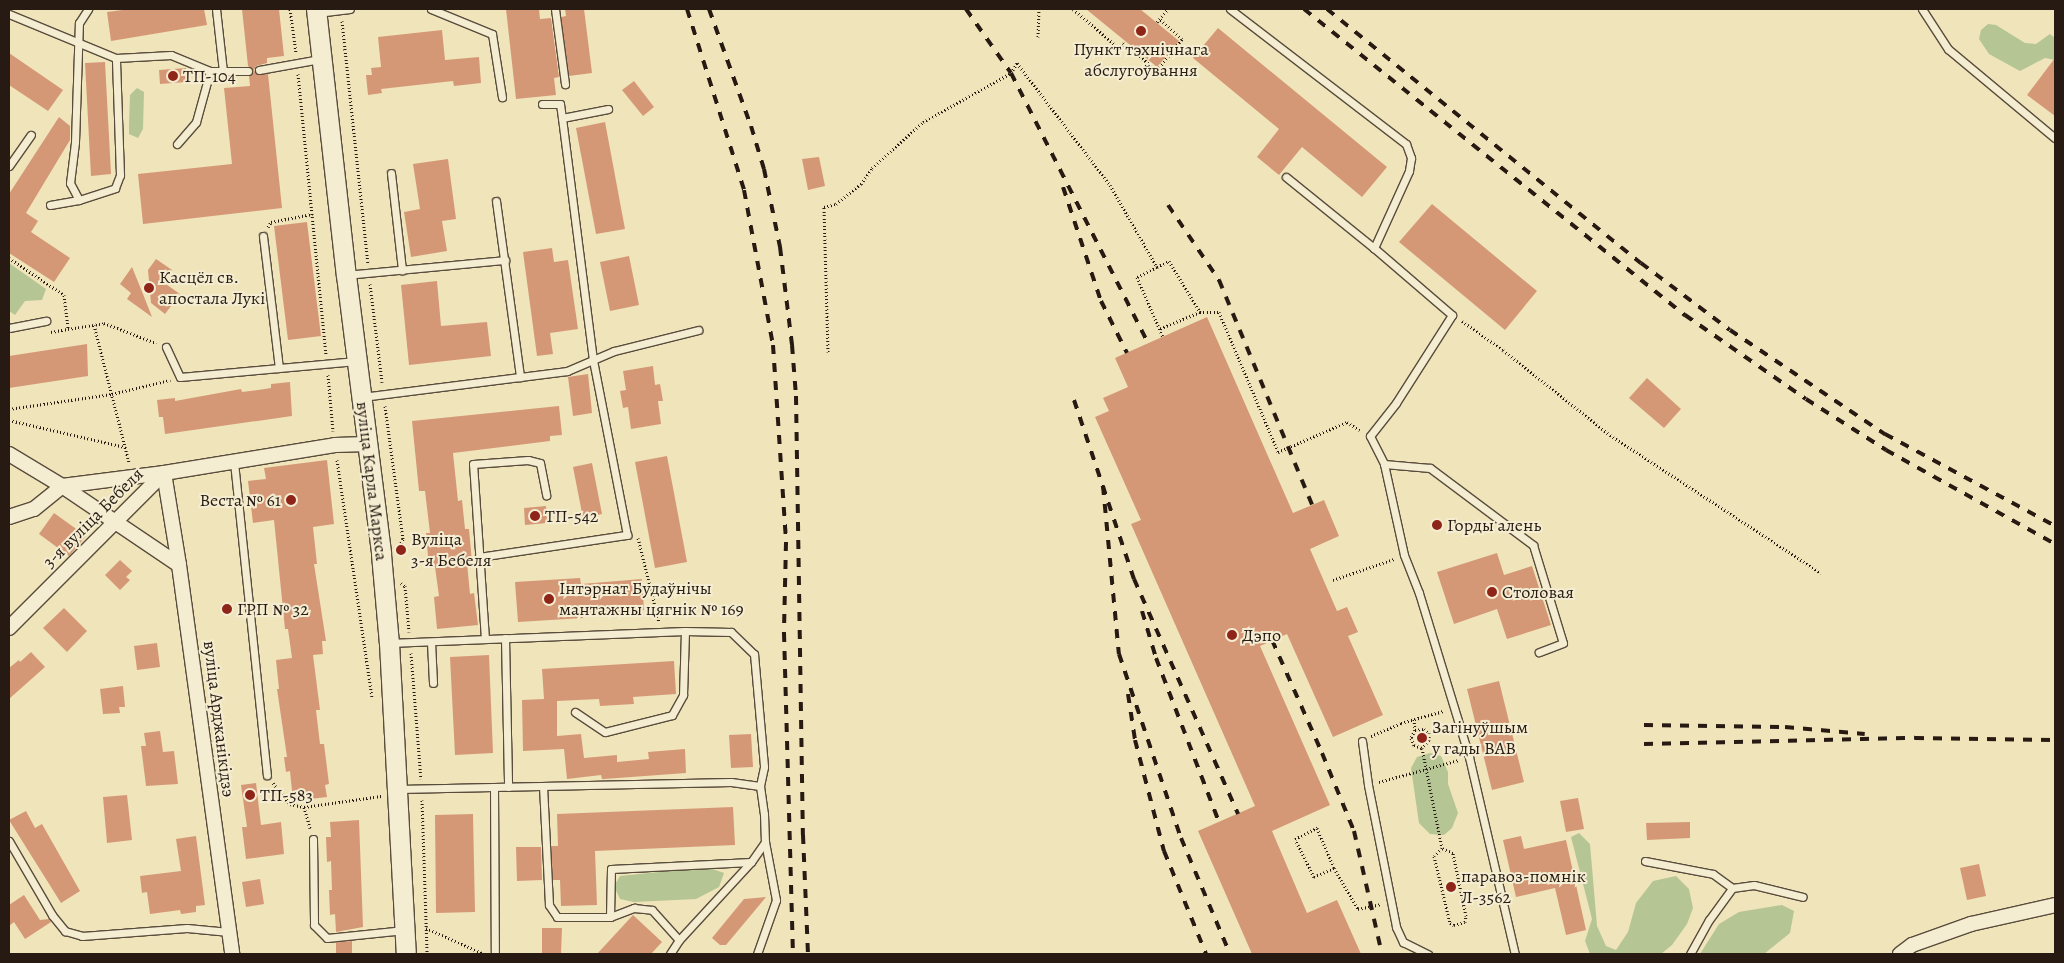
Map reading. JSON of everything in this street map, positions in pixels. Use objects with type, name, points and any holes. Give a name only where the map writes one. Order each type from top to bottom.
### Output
[{"type":"main road","name":"вуліца Карла Маркса","points":[[316,11],[346,275],[381,554],[389,644],[387,791],[405,930],[406,954]]},
{"type":"street","name":"3-я вуліца Бебеля","points":[[9,628],[164,473],[335,445],[367,444]]},
{"type":"street","points":[[9,454],[62,486],[180,565]]},
{"type":"street","points":[[9,517],[34,509],[62,486],[164,473]]},
{"type":"street","name":"вуліца Арджанікідзэ","points":[[164,473],[180,565],[232,954]]},
{"type":"street","points":[[1900,954],[1912,945],[1971,924],[2055,905]]},
{"type":"lane","points":[[79,200],[70,183],[75,142],[79,23],[88,9]]},
{"type":"lane","points":[[216,9],[224,71]]},
{"type":"lane","points":[[316,11],[350,9]]},
{"type":"lane","points":[[431,9],[492,34],[502,97]]},
{"type":"lane","points":[[555,9],[566,84]]},
{"type":"lane","points":[[1230,9],[1406,144],[1411,158],[1408,171],[1374,248]]},
{"type":"lane","points":[[1922,9],[1948,49],[2055,138]]},
{"type":"lane","points":[[9,14],[116,58],[171,55],[210,71],[248,71]]},
{"type":"lane","points":[[50,205],[79,200],[115,188],[120,175],[116,58]]},
{"type":"lane","points":[[259,70],[322,59]]},
{"type":"lane","points":[[177,144],[196,122],[210,71]]},
{"type":"lane","points":[[479,557],[627,534],[593,360],[560,104],[542,104]]},
{"type":"lane","points":[[562,118],[608,108]]},
{"type":"lane","points":[[9,166],[31,136]]},
{"type":"lane","points":[[390,173],[402,270]]},
{"type":"lane","points":[[1286,177],[1374,248],[1452,315],[1396,403],[1370,436],[1384,464],[1404,555],[1455,707],[1469,756],[1515,954]]},
{"type":"lane","points":[[496,201],[520,377]]},
{"type":"lane","points":[[263,236],[279,368]]},
{"type":"lane","points":[[346,275],[505,260]]},
{"type":"lane","points":[[9,328],[46,321]]},
{"type":"lane","points":[[362,397],[567,370],[614,351],[698,330]]},
{"type":"lane","points":[[166,347],[180,377],[357,362]]},
{"type":"lane","points":[[485,639],[473,464],[528,460],[540,463],[546,494]]},
{"type":"lane","points":[[234,462],[267,775]]},
{"type":"lane","points":[[1384,464],[1430,468],[1533,545],[1563,643],[1539,652]]},
{"type":"lane","points":[[389,644],[685,631],[731,632],[754,654],[764,767],[760,786],[765,842],[776,900],[757,954]]},
{"type":"lane","points":[[575,712],[605,732],[672,715],[683,695],[685,631]]},
{"type":"lane","points":[[505,638],[508,787]]},
{"type":"lane","points":[[431,642],[433,683]]},
{"type":"lane","points":[[1362,741],[1368,785],[1396,927],[1403,942],[1428,954]]},
{"type":"lane","points":[[387,791],[731,782],[760,786]]},
{"type":"lane","points":[[544,786],[548,905],[557,917],[610,917],[634,908],[652,910],[679,940]]},
{"type":"lane","points":[[494,787],[495,954]]},
{"type":"lane","points":[[313,839],[314,925],[327,938],[405,930]]},
{"type":"lane","points":[[9,841],[52,915],[65,931],[82,936],[187,928],[229,932]]},
{"type":"lane","points":[[670,954],[679,940],[752,862],[765,842]]},
{"type":"lane","points":[[1646,861],[1713,874],[1732,888],[1754,885],[1802,897]]},
{"type":"lane","points":[[610,917],[610,869],[752,862]]},
{"type":"lane","points":[[1690,954],[1709,920],[1732,888]]},
{"type":"path","points":[[290,9],[335,445],[374,705]]},
{"type":"path","points":[[1038,37],[1039,9]]},
{"type":"path","points":[[1073,9],[1120,49],[1123,43],[1157,70],[1182,39],[1160,19]]},
{"type":"path","points":[[1157,22],[1168,9]]},
{"type":"path","points":[[828,352],[824,207],[836,204],[861,184],[872,168],[923,122],[1011,73],[1018,63],[1110,185],[1157,267]]},
{"type":"path","points":[[263,236],[271,222],[312,214]]},
{"type":"path","points":[[9,258],[64,295],[68,329],[104,323],[166,347]]},
{"type":"path","points":[[1163,337],[1137,277],[1168,261],[1200,312]]},
{"type":"path","points":[[1159,329],[1200,312],[1218,312],[1278,452],[1347,422],[1370,436]]},
{"type":"path","points":[[1452,315],[1503,350],[1610,435],[1822,573]]},
{"type":"path","points":[[94,325],[132,477]]},
{"type":"path","points":[[9,409],[112,394],[180,377]]},
{"type":"path","points":[[9,420],[125,447]]},
{"type":"path","points":[[627,534],[637,535],[661,632]]},
{"type":"path","points":[[1333,580],[1404,555]]},
{"type":"path","points":[[1362,741],[1414,719],[1455,707]]},
{"type":"path","points":[[1414,719],[1415,730],[1411,738],[1414,745],[1422,748]]},
{"type":"path","points":[[1415,730],[1424,729],[1429,733],[1429,740],[1422,748]]},
{"type":"path","points":[[1422,748],[1442,848]]},
{"type":"path","points":[[1368,785],[1469,756]]},
{"type":"path","points":[[267,775],[290,804],[304,807],[387,791],[382,806]]},
{"type":"path","points":[[304,807],[313,839]]},
{"type":"path","points":[[1334,868],[1314,877],[1295,839],[1317,828],[1334,868],[1358,909],[1391,902]]},
{"type":"path","points":[[1442,848],[1453,853],[1466,916],[1465,922],[1454,925],[1450,923],[1434,856],[1442,848]]},
{"type":"path","points":[[426,928],[485,954]]},
{"type":"green space","points":[[1988,24],[1996,25],[2025,43],[2036,44],[2050,34],[2055,38],[2055,60],[2045,58],[2020,71],[1989,54],[1979,39],[1981,30]]},
{"type":"green space","points":[[137,88],[144,92],[143,129],[138,138],[129,134],[130,95]]},
{"type":"green space","points":[[9,263],[46,289],[42,300],[25,301],[15,315],[9,311]]},
{"type":"green space","points":[[1430,753],[1441,756],[1448,772],[1448,784],[1458,813],[1452,828],[1444,835],[1430,834],[1419,823],[1411,768],[1417,757]]},
{"type":"green space","points":[[1579,833],[1590,844],[1597,926],[1606,946],[1616,950],[1628,932],[1636,903],[1653,881],[1676,876],[1689,889],[1693,908],[1687,924],[1672,945],[1661,954],[1590,954],[1585,941],[1592,919],[1571,837]]},
{"type":"green space","points":[[707,867],[724,873],[719,887],[696,899],[634,902],[620,899],[614,886],[620,876]]},
{"type":"green space","points":[[1782,905],[1794,911],[1790,933],[1764,954],[1700,954],[1719,924],[1739,912]]},
{"type":"building","points":[[130,9],[204,9],[207,25],[111,41],[107,12]]},
{"type":"building","points":[[242,9],[279,9],[284,56],[267,58],[267,63],[256,66],[254,70],[258,75],[268,74],[282,208],[143,224],[138,174],[232,164],[224,88],[250,86],[249,76],[253,71],[248,66]]},
{"type":"building","points":[[506,9],[539,9],[540,19],[551,18],[559,77],[554,78],[556,95],[516,99]]},
{"type":"building","points":[[565,9],[584,9],[592,73],[569,76],[561,17],[566,16]]},
{"type":"building","name":"Пункт тэхнічнага абслугоўвання","points":[[1086,9],[1140,9],[1179,41],[1157,67]]},
{"type":"building","points":[[1218,28],[1387,167],[1362,197],[1302,147],[1279,175],[1257,157],[1279,129],[1193,58]]},
{"type":"building","points":[[442,30],[445,60],[479,57],[481,83],[454,86],[453,81],[381,89],[382,93],[368,95],[366,75],[372,75],[371,68],[381,67],[378,37]]},
{"type":"building","points":[[9,53],[63,90],[48,111],[9,85]]},
{"type":"building","points":[[2055,58],[2055,116],[2027,95]]},
{"type":"building","points":[[105,62],[111,174],[91,176],[85,63]]},
{"type":"building","name":"ТП-104","points":[[186,68],[186,82],[160,84],[159,70]]},
{"type":"building","points":[[634,81],[654,107],[643,116],[622,90]]},
{"type":"building","points":[[59,117],[70,126],[70,140],[26,213],[38,221],[31,232],[70,258],[54,282],[9,253],[9,194]]},
{"type":"building","points":[[605,122],[625,229],[596,234],[576,128]]},
{"type":"building","points":[[819,157],[825,186],[808,190],[802,159]]},
{"type":"building","points":[[448,159],[456,219],[442,221],[447,251],[411,257],[404,212],[420,209],[413,164]]},
{"type":"building","points":[[1432,204],[1537,291],[1505,330],[1399,242]]},
{"type":"building","points":[[307,222],[321,336],[288,340],[274,226]]},
{"type":"building","points":[[552,248],[554,262],[568,260],[578,329],[550,333],[553,354],[537,356],[523,252]]},
{"type":"building","points":[[629,256],[639,305],[610,311],[600,262]]},
{"type":"building","points":[[156,259],[172,270],[163,282],[180,294],[165,314],[151,303],[148,270]]},
{"type":"building","points":[[132,267],[152,317],[127,299],[131,293],[120,284]]},
{"type":"building","points":[[437,281],[441,326],[487,322],[491,356],[409,365],[401,285]]},
{"type":"building","name":"Дэпо","points":[[1207,317],[1293,513],[1324,500],[1339,536],[1310,549],[1337,611],[1347,607],[1358,632],[1348,636],[1383,715],[1333,737],[1287,634],[1260,646],[1330,805],[1272,831],[1307,913],[1337,900],[1361,954],[1252,954],[1198,831],[1255,806],[1131,524],[1141,520],[1095,417],[1109,411],[1103,398],[1128,387],[1115,358]]},
{"type":"building","points":[[87,344],[88,376],[9,388],[9,356]]},
{"type":"building","points":[[653,366],[655,385],[660,384],[663,401],[658,401],[661,424],[631,429],[628,407],[623,408],[620,391],[626,390],[623,371]]},
{"type":"building","points":[[588,374],[592,413],[573,416],[568,377]]},
{"type":"building","points":[[1647,378],[1681,409],[1664,428],[1629,398]]},
{"type":"building","points":[[290,382],[292,416],[165,434],[163,417],[159,417],[157,400],[175,398],[175,401],[241,389],[242,392],[258,390],[271,388],[271,384]]},
{"type":"building","points":[[559,406],[562,435],[550,436],[550,441],[453,453],[458,501],[462,500],[465,529],[469,529],[472,562],[467,563],[470,594],[474,593],[478,625],[437,629],[434,597],[439,596],[435,567],[429,568],[426,533],[430,533],[425,491],[419,491],[412,421]]},
{"type":"building","points":[[667,456],[687,562],[655,568],[635,462]]},
{"type":"building","points":[[327,460],[334,524],[313,527],[317,564],[314,564],[326,641],[322,641],[323,654],[313,655],[320,710],[316,710],[320,744],[324,744],[329,784],[325,785],[327,797],[293,801],[290,771],[286,772],[284,757],[287,757],[277,689],[279,689],[276,660],[292,658],[288,629],[285,629],[274,520],[253,523],[248,481],[266,479],[264,468]]},
{"type":"building","points":[[592,463],[602,514],[583,518],[573,467]]},
{"type":"building","name":"ТП-542","points":[[546,506],[547,523],[525,525],[524,508]]},
{"type":"building","points":[[54,513],[86,536],[69,556],[39,534]]},
{"type":"building","name":"Столовая","points":[[1497,553],[1504,575],[1532,566],[1551,625],[1507,639],[1497,609],[1454,624],[1437,572]]},
{"type":"building","points":[[120,560],[132,571],[126,577],[130,580],[120,590],[105,575]]},
{"type":"building","points":[[580,578],[581,584],[642,579],[644,610],[583,614],[583,618],[518,622],[515,582]]},
{"type":"building","points":[[64,608],[87,631],[67,652],[43,628]]},
{"type":"building","points":[[157,643],[160,667],[137,670],[134,646]]},
{"type":"building","points":[[31,652],[45,667],[9,699],[9,668],[19,660],[20,662]]},
{"type":"building","points":[[489,655],[493,753],[455,755],[450,657]]},
{"type":"building","points":[[674,661],[676,694],[633,697],[634,704],[600,706],[599,699],[557,701],[557,736],[581,734],[584,758],[617,755],[617,762],[649,759],[648,752],[685,749],[686,773],[604,779],[602,779],[601,775],[567,779],[564,749],[523,751],[522,700],[544,699],[542,669]]},
{"type":"building","points":[[1499,681],[1524,782],[1492,790],[1467,689]]},
{"type":"building","points":[[123,686],[125,707],[119,707],[120,713],[103,714],[100,689]]},
{"type":"building","points":[[160,731],[163,752],[174,751],[178,784],[146,786],[141,746],[146,746],[144,733]]},
{"type":"building","points":[[751,734],[753,767],[731,768],[729,735]]},
{"type":"building","points":[[256,783],[261,825],[281,822],[284,854],[246,859],[242,827],[247,827],[241,785]]},
{"type":"building","points":[[127,795],[132,840],[107,843],[103,797]]},
{"type":"building","points":[[1578,798],[1584,829],[1566,832],[1560,801]]},
{"type":"building","points":[[733,807],[735,845],[595,851],[597,905],[561,906],[560,880],[553,880],[551,846],[558,846],[557,814]]},
{"type":"building","points":[[26,811],[35,828],[42,824],[80,891],[61,903],[9,820]]},
{"type":"building","points":[[473,814],[475,912],[436,913],[435,815]]},
{"type":"building","points":[[359,820],[363,927],[336,932],[335,914],[330,915],[329,890],[332,890],[331,861],[327,862],[326,837],[331,837],[330,822]]},
{"type":"building","points":[[1690,822],[1690,838],[1647,840],[1646,823]]},
{"type":"building","points":[[196,836],[205,905],[196,906],[196,912],[181,914],[180,910],[150,914],[147,892],[142,893],[140,876],[181,871],[176,839]]},
{"type":"building","points":[[1521,836],[1524,849],[1566,840],[1586,930],[1566,935],[1555,888],[1516,897],[1503,840]]},
{"type":"building","points":[[516,847],[541,847],[542,880],[517,881]]},
{"type":"building","points":[[1979,864],[1986,896],[1967,900],[1960,868]]},
{"type":"building","points":[[260,879],[264,904],[246,907],[242,882]]},
{"type":"building","points":[[24,895],[40,920],[49,919],[51,922],[25,939],[14,922],[9,926],[9,905]]},
{"type":"building","points":[[766,897],[726,945],[720,945],[712,938],[744,899]]},
{"type":"building","points":[[633,915],[662,942],[651,954],[597,954]]},
{"type":"building","points":[[542,928],[562,928],[561,954],[542,954]]},
{"type":"building","points":[[352,941],[352,954],[336,954],[336,942]]},
{"type":"railway","points":[[687,9],[744,190],[773,345],[786,542],[784,633],[793,954]]},
{"type":"railway","points":[[709,9],[751,126],[764,169],[780,247],[792,345],[796,396],[803,835],[808,954]]},
{"type":"railway","points":[[966,9],[1011,73],[1148,343]]},
{"type":"railway","points":[[1304,9],[1685,315],[1806,399],[1886,450],[2055,544]]},
{"type":"railway","points":[[1327,9],[1641,263],[1730,330],[1885,434],[2055,526]]},
{"type":"railway","points":[[1063,187],[1101,301],[1127,353]]},
{"type":"railway","points":[[1168,205],[1219,280],[1312,505]]},
{"type":"railway","points":[[1074,400],[1134,579],[1238,814]]},
{"type":"railway","points":[[1103,486],[1119,654],[1181,838],[1230,954]]},
{"type":"railway","points":[[1142,611],[1156,658],[1219,822]]},
{"type":"railway","points":[[1272,640],[1354,831],[1382,954]]},
{"type":"railway","points":[[1128,694],[1135,740],[1164,851],[1206,954]]},
{"type":"railway","points":[[1644,725],[1785,727],[1865,734]]},
{"type":"railway","points":[[1644,744],[1915,738],[2055,740]]},
{"type":"place","name":"Пункт тэхнічнага абслугоўвання","points":[[1141,31]]},
{"type":"place","name":"ТП-104","points":[[173,76]]},
{"type":"place","name":"Касцёл св. апостала Лукі","points":[[149,288]]},
{"type":"place","name":"Веста № 61","points":[[291,500]]},
{"type":"place","name":"ТП-542","points":[[535,516]]},
{"type":"place","name":"Горды алень","points":[[1437,525]]},
{"type":"place","name":"Вуліца 3-я Бебеля","points":[[401,550]]},
{"type":"place","name":"Столовая","points":[[1492,592]]},
{"type":"place","name":"Інтэрнат Будаўнічы мантажны цягнік № 169","points":[[549,599]]},
{"type":"place","name":"ГРП № 32","points":[[227,609]]},
{"type":"place","name":"Дэпо","points":[[1232,635]]},
{"type":"place","name":"Загінуўшым у гады ВАВ","points":[[1422,738]]},
{"type":"place","name":"ТП-583","points":[[250,795]]},
{"type":"place","name":"паравоз-помнік Л-3562","points":[[1451,887]]}]
